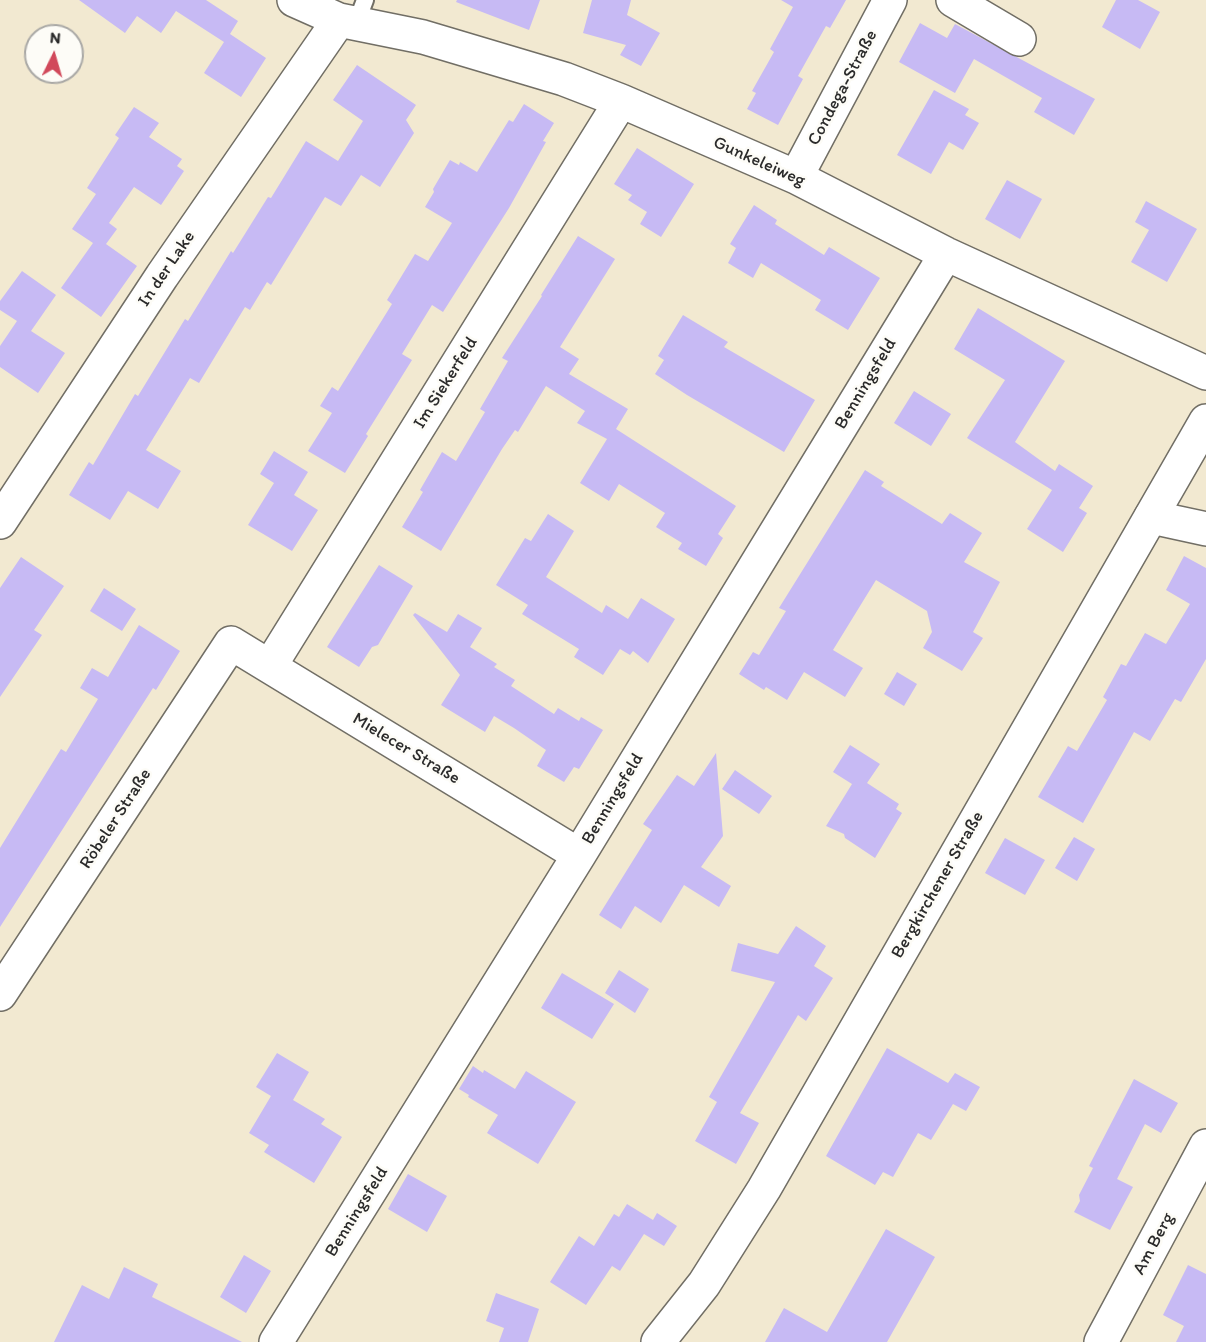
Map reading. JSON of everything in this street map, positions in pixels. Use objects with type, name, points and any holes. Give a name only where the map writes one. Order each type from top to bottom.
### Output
[{"type":"street","name":"Gunkeleiweg","points":[[294,0],[353,14],[564,79],[621,101],[796,177],[946,254],[1206,373]]},
{"type":"street","name":"Condega-Straße","points":[[796,177],[890,0]]},
{"type":"street","points":[[953,0],[1018,39]]},
{"type":"street","name":"In der Lake","points":[[0,522],[162,276],[353,14]]},
{"type":"street","name":"Im Siekerfeld","points":[[270,666],[621,101]]},
{"type":"street","name":"Benningsfeld","points":[[276,1342],[579,855],[946,254]]},
{"type":"street","name":"Bergkirchener Straße","points":[[658,1342],[704,1284],[764,1189],[1206,421]]},
{"type":"street","points":[[1151,517],[1206,529]]},
{"type":"street","name":"Mielecer Straße","points":[[231,643],[579,855]]},
{"type":"street","name":"Röbeler Straße","points":[[0,994],[231,643]]},
{"type":"street","name":"Am Berg","points":[[1101,1342],[1206,1146]]},
{"type":"building","points":[[79,0],[206,0],[238,21],[230,34],[266,58],[241,97],[204,73],[224,42],[176,11],[161,33],[137,16],[125,33]]},
{"type":"building","points":[[457,0],[540,0],[529,30],[456,2]]},
{"type":"building","points":[[592,0],[631,0],[627,15],[660,33],[641,66],[620,55],[626,45],[583,33]]},
{"type":"building","points":[[781,0],[846,0],[830,28],[826,26],[798,76],[803,79],[778,125],[747,109],[756,93],[752,91],[774,52],[770,49],[793,7]]},
{"type":"building","points":[[1116,0],[1138,0],[1160,12],[1140,49],[1102,27]]},
{"type":"building","points":[[920,23],[947,38],[955,24],[1095,99],[1074,135],[1034,112],[1042,98],[974,59],[955,93],[899,62]]},
{"type":"building","points":[[357,65],[416,105],[406,120],[414,133],[380,187],[361,175],[341,206],[325,197],[271,285],[267,282],[250,310],[245,307],[199,383],[190,378],[146,450],[181,471],[158,509],[128,491],[110,520],[69,495],[89,462],[93,465],[135,394],[138,396],[185,319],[188,321],[231,251],[233,253],[268,197],[271,198],[306,141],[338,161],[363,121],[333,100]]},
{"type":"building","points":[[934,90],[969,109],[965,115],[979,123],[963,150],[949,142],[931,174],[897,155]]},
{"type":"building","points":[[524,104],[554,123],[543,141],[546,142],[509,208],[443,312],[432,305],[402,354],[412,360],[366,434],[368,436],[345,473],[308,451],[332,413],[320,406],[332,387],[338,391],[392,304],[387,300],[415,254],[428,261],[452,223],[425,207],[450,160],[459,165],[460,162],[477,172],[509,120],[513,122]]},
{"type":"building","points":[[134,107],[159,123],[149,137],[182,159],[177,166],[184,171],[161,205],[134,187],[109,223],[117,229],[106,244],[137,266],[101,317],[61,288],[93,243],[72,229],[96,194],[87,188],[119,138],[115,135]]},
{"type":"building","points":[[637,148],[694,184],[661,237],[640,224],[647,212],[628,200],[632,195],[614,184]]},
{"type":"building","points":[[1007,180],[1042,199],[1020,239],[985,219]]},
{"type":"building","points":[[1146,201],[1197,229],[1167,282],[1131,262],[1149,230],[1135,222]]},
{"type":"building","points":[[754,205],[777,220],[775,224],[824,255],[829,247],[880,278],[848,330],[815,310],[821,300],[761,263],[753,278],[728,263],[736,248],[730,244]]},
{"type":"building","points":[[578,236],[615,259],[560,347],[579,359],[569,374],[628,409],[616,429],[736,506],[718,534],[723,538],[706,566],[678,549],[682,543],[656,527],[665,513],[619,484],[609,501],[580,483],[607,439],[577,423],[585,411],[546,386],[518,432],[515,430],[502,449],[441,551],[402,527],[423,492],[420,490],[442,452],[456,461],[485,412],[480,409],[508,361],[502,358]]},
{"type":"building","points":[[22,271],[56,295],[31,331],[65,353],[38,393],[0,367],[0,346],[17,321],[0,310],[0,301]]},
{"type":"building","points":[[978,308],[1065,361],[1015,442],[1055,471],[1059,464],[1093,486],[1079,508],[1087,513],[1063,552],[1027,529],[1052,490],[967,438],[1005,380],[954,349]]},
{"type":"building","points":[[683,315],[728,342],[724,347],[815,400],[784,452],[655,374],[664,360],[658,356]]},
{"type":"building","points":[[914,391],[951,414],[931,446],[894,423]]},
{"type":"building","points":[[274,451],[308,472],[294,495],[318,510],[292,551],[248,525],[274,483],[260,474]]},
{"type":"building","points":[[865,470],[884,482],[881,486],[942,524],[950,513],[982,533],[964,562],[1000,582],[973,632],[983,638],[962,671],[923,648],[932,632],[927,611],[876,580],[833,650],[863,668],[845,697],[804,672],[787,700],[766,687],[764,690],[739,674],[753,652],[759,655],[786,611],[779,608]]},
{"type":"building","points":[[548,514],[574,531],[546,577],[602,613],[606,605],[628,619],[641,598],[675,619],[648,663],[633,651],[630,655],[620,649],[603,675],[574,657],[579,649],[522,614],[528,605],[496,585],[525,538],[531,541]]},
{"type":"building","points":[[1184,556],[1206,568],[1206,659],[1181,702],[1175,699],[1150,741],[1134,732],[1083,823],[1038,797],[1068,746],[1077,751],[1107,700],[1103,697],[1121,664],[1126,666],[1145,633],[1166,644],[1190,604],[1166,590]]},
{"type":"building","points":[[21,557],[64,586],[34,630],[42,635],[0,697],[0,588]]},
{"type":"building","points":[[379,565],[413,586],[378,645],[372,647],[359,667],[327,647]]},
{"type":"building","points":[[104,588],[136,609],[122,631],[90,611]]},
{"type":"building","points":[[415,613],[447,632],[458,614],[482,628],[470,647],[497,664],[494,667],[515,680],[511,686],[554,714],[558,708],[579,721],[581,717],[603,730],[579,769],[574,767],[564,782],[537,766],[546,750],[514,728],[494,716],[485,732],[441,705],[460,675],[413,615]]},
{"type":"building","points":[[139,625],[180,651],[156,690],[153,688],[0,927],[0,848],[61,749],[66,752],[98,699],[80,688],[92,668],[108,677]]},
{"type":"building","points":[[897,672],[917,684],[904,706],[884,694]]},
{"type":"building","points":[[850,745],[880,764],[867,783],[899,804],[896,809],[902,813],[875,858],[845,838],[844,834],[826,826],[852,784],[833,772]]},
{"type":"building","points":[[716,753],[723,836],[701,867],[731,886],[719,907],[684,885],[661,923],[635,906],[621,929],[599,915],[652,830],[643,824],[677,775],[694,786]]},
{"type":"building","points":[[735,770],[772,796],[759,814],[722,789]]},
{"type":"building","points":[[1074,837],[1095,849],[1077,881],[1055,868]]},
{"type":"building","points":[[1005,838],[1045,860],[1025,895],[985,873]]},
{"type":"building","points":[[796,926],[826,946],[814,966],[833,978],[806,1021],[798,1015],[740,1113],[759,1123],[736,1164],[695,1141],[717,1102],[709,1097],[775,982],[731,971],[738,943],[778,954]]},
{"type":"building","points":[[619,970],[649,989],[635,1013],[605,993]]},
{"type":"building","points":[[562,973],[614,1004],[592,1039],[541,1008]]},
{"type":"building","points":[[887,1048],[948,1083],[955,1073],[980,1087],[966,1111],[953,1104],[931,1140],[918,1133],[893,1177],[883,1172],[875,1185],[826,1156]]},
{"type":"building","points":[[277,1053],[309,1072],[293,1100],[325,1119],[321,1124],[342,1137],[314,1183],[264,1152],[269,1145],[249,1133],[271,1096],[256,1087]]},
{"type":"building","points":[[473,1066],[515,1089],[526,1071],[576,1102],[538,1164],[487,1133],[498,1115],[459,1089]]},
{"type":"building","points":[[1134,1079],[1178,1103],[1161,1133],[1145,1124],[1117,1179],[1133,1187],[1110,1230],[1074,1212],[1080,1201],[1079,1195],[1093,1168],[1089,1166]]},
{"type":"building","points":[[408,1174],[447,1196],[427,1232],[388,1209]]},
{"type":"building","points":[[627,1204],[653,1220],[657,1213],[677,1226],[664,1246],[644,1234],[620,1271],[612,1266],[586,1305],[550,1282],[579,1236],[594,1246],[614,1214],[619,1217]]},
{"type":"building","points":[[886,1229],[935,1257],[887,1342],[765,1342],[784,1308],[827,1332]]},
{"type":"building","points":[[244,1255],[271,1271],[246,1313],[220,1297]]},
{"type":"building","points":[[1188,1265],[1206,1274],[1206,1342],[1176,1342],[1184,1326],[1163,1315]]},
{"type":"building","points":[[124,1267],[158,1284],[152,1297],[242,1342],[54,1342],[82,1285],[109,1299]]},
{"type":"building","points":[[496,1293],[539,1309],[528,1342],[499,1342],[504,1328],[486,1321]]}]
